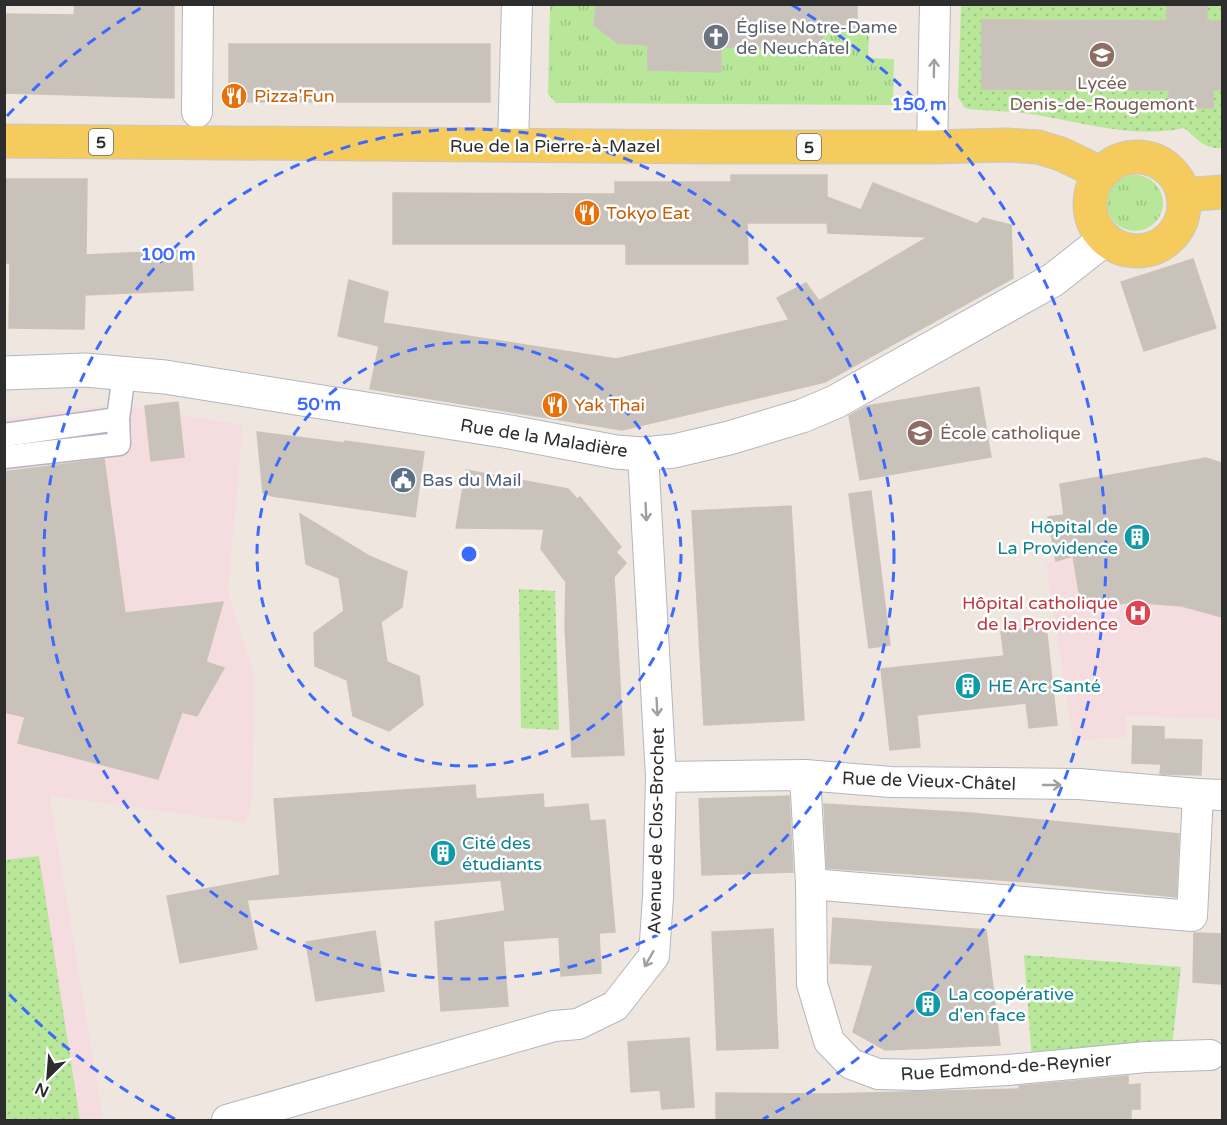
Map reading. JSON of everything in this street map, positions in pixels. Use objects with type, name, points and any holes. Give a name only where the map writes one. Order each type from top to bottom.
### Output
[{"type":"main road","name":"Rue de la Pierre-à-Mazel","points":[[4,141],[932,147],[1006,145],[1038,147],[1061,154],[1100,175]]},
{"type":"main road","points":[[1139,157],[1154,160],[1177,180],[1183,195],[1182,218],[1170,238],[1149,249],[1126,250],[1115,246],[1096,228],[1091,215],[1090,201],[1093,188],[1100,175],[1111,165],[1125,159],[1139,157]]},
{"type":"main road","points":[[1183,195],[1222,192]]},
{"type":"street","points":[[197,112],[198,4]]},
{"type":"street","points":[[513,145],[517,4]]},
{"type":"street","points":[[932,147],[934,4]]},
{"type":"street","name":"Rue de la Maladière","points":[[4,373],[85,370],[165,377],[510,432],[615,452],[643,454],[674,451],[729,438],[802,416],[835,402],[1053,280],[1105,239]]},
{"type":"street","points":[[4,457],[119,444],[118,419],[124,373]]},
{"type":"street","points":[[4,435],[118,419]]},
{"type":"street","name":"Avenue de Clos-Brochet","points":[[227,1120],[554,1026],[578,1024],[615,1006],[654,956],[661,777],[643,454]]},
{"type":"street","name":"Rue de Vieux-Châtel","points":[[661,777],[805,775],[891,782],[971,785],[1079,784],[1210,794],[1192,916],[812,884]]},
{"type":"street","name":"Rue Edmond-de-Reynier","points":[[805,775],[812,884],[812,984],[829,1041],[852,1064],[878,1074],[920,1075],[1008,1070],[1146,1057],[1210,1055]]},
{"type":"shaded area","points":[[119,404],[243,425],[228,592],[255,677],[252,800],[246,823],[50,796],[103,1120],[5,1120],[5,418]]},
{"type":"shaded area","name":"Hôpital catholique de la Providence","points":[[1202,456],[1222,463],[1222,719],[1126,716],[1127,737],[1073,741],[1046,564],[1056,561],[1048,517],[1064,515],[1060,484],[1177,463],[1179,492],[1188,495]]},
{"type":"green space","points":[[550,5],[595,5],[594,25],[616,43],[648,45],[648,70],[720,72],[721,47],[821,50],[822,29],[869,32],[868,58],[894,59],[893,105],[556,103],[548,94]]},
{"type":"green space","points":[[961,5],[1222,5],[1222,148],[1205,145],[1184,128],[1148,132],[1129,131],[1029,114],[964,107],[958,97]]},
{"type":"green space","points":[[1129,175],[1141,175],[1151,179],[1159,187],[1163,203],[1159,219],[1151,227],[1141,231],[1129,231],[1119,227],[1111,219],[1107,209],[1107,197],[1111,187],[1119,179]]},
{"type":"green space","points":[[519,589],[555,591],[559,730],[521,728]]},
{"type":"green space","points":[[39,856],[80,1120],[5,1120],[5,860]]},
{"type":"green space","points":[[1024,955],[1181,967],[1172,1047],[1032,1060]]},
{"type":"building","points":[[75,4],[174,4],[174,98],[4,93],[4,14],[74,15]]},
{"type":"building","name":"Église Notre-Dame de Neuchâtel","points":[[596,4],[857,4],[857,32],[822,29],[822,50],[721,47],[721,72],[648,70],[648,45],[617,43],[594,25]]},
{"type":"building","name":"Lycée Denis-de-Rougemont","points":[[1167,4],[1207,4],[1207,21],[1222,21],[1222,90],[1213,90],[1213,108],[1169,108],[1169,90],[982,89],[982,20],[1167,21]]},
{"type":"building","points":[[229,44],[490,44],[490,102],[229,102]]},
{"type":"building","points":[[731,175],[827,175],[827,197],[861,210],[873,183],[977,224],[983,218],[1011,225],[1013,278],[825,382],[622,430],[370,389],[379,346],[338,336],[349,280],[388,292],[383,323],[616,359],[789,320],[777,298],[806,283],[819,301],[928,237],[828,233],[827,223],[747,223],[748,264],[626,264],[626,244],[393,244],[393,193],[615,194],[615,182],[731,182]]},
{"type":"building","points":[[4,179],[87,179],[86,255],[191,250],[193,290],[85,295],[84,329],[9,328],[10,263],[4,263]]},
{"type":"building","points":[[1193,259],[1216,328],[1144,351],[1121,282]]},
{"type":"building","name":"École catholique","points":[[979,387],[991,457],[860,480],[849,416],[867,406]]},
{"type":"building","points":[[178,402],[184,457],[151,461],[145,406]]},
{"type":"building","points":[[257,432],[424,452],[415,517],[263,493]]},
{"type":"building","name":"Hôpital de La Providence","points":[[1206,458],[1222,463],[1222,617],[1182,606],[1132,602],[1082,610],[1073,556],[1056,561],[1048,517],[1064,515],[1060,484]]},
{"type":"building","points":[[104,459],[125,613],[223,602],[206,662],[224,668],[197,716],[182,712],[158,779],[18,743],[25,717],[4,712],[4,472]]},
{"type":"building","points":[[466,470],[568,489],[577,499],[580,497],[621,547],[616,552],[626,563],[614,577],[624,755],[572,757],[565,626],[566,582],[541,549],[544,529],[456,528]]},
{"type":"building","points":[[871,491],[890,645],[869,648],[849,494]]},
{"type":"building","points":[[791,506],[804,720],[704,725],[692,511]]},
{"type":"building","points":[[300,514],[369,556],[407,572],[402,607],[381,622],[387,662],[419,676],[423,705],[389,731],[353,716],[347,680],[315,666],[314,633],[344,611],[339,578],[306,564]]},
{"type":"building","name":"HE Arc Santé","points":[[1046,626],[1057,725],[1029,728],[1026,703],[917,715],[920,747],[890,750],[881,669],[1004,656],[1001,632]]},
{"type":"building","points":[[1133,726],[1164,727],[1164,739],[1202,740],[1201,775],[1160,774],[1161,764],[1132,763]]},
{"type":"building","name":"Cité des étudiants","points":[[475,785],[476,799],[543,794],[544,808],[588,804],[590,821],[605,820],[615,932],[599,933],[601,973],[561,976],[559,937],[503,941],[508,1006],[441,1011],[435,922],[505,911],[501,880],[247,900],[257,949],[180,963],[167,896],[280,875],[274,799]]},
{"type":"building","points":[[789,796],[793,872],[702,875],[699,799]]},
{"type":"building","points":[[824,804],[971,813],[1179,834],[1176,897],[1028,882],[827,868]]},
{"type":"building","points":[[833,918],[986,930],[1000,1045],[885,1050],[853,1032],[873,965],[830,963]]},
{"type":"building","points":[[773,929],[778,1048],[717,1050],[712,932]]},
{"type":"building","points":[[375,931],[384,991],[316,1001],[306,942]]},
{"type":"building","points":[[1194,933],[1222,934],[1221,984],[1193,982]]},
{"type":"building","points":[[689,1038],[694,1107],[662,1109],[660,1090],[631,1092],[628,1042]]},
{"type":"building","points":[[1128,1076],[1128,1085],[1140,1084],[1140,1109],[1131,1109],[1131,1120],[716,1120],[716,1093],[829,1094],[1019,1089],[1019,1086]]},
{"type":"place","name":"Église Notre-Dame de Neuchâtel","points":[[716,37]]},
{"type":"place","name":"Lycée Denis-de-Rougemont","points":[[1102,55]]},
{"type":"place","name":"Pizza'Fun","points":[[234,96]]},
{"type":"place","name":"Tokyo Eat","points":[[587,213]]},
{"type":"place","name":"Yak Thai","points":[[555,405]]},
{"type":"place","name":"École catholique","points":[[920,433]]},
{"type":"place","name":"Bas du Mail","points":[[403,480]]},
{"type":"place","name":"Hôpital de La Providence","points":[[1137,537]]},
{"type":"place","name":"Hôpital catholique de la Providence","points":[[1138,613]]},
{"type":"place","name":"HE Arc Santé","points":[[968,686]]},
{"type":"place","name":"Cité des étudiants","points":[[443,853]]},
{"type":"place","name":"La coopérative d'en face","points":[[928,1004]]}]
